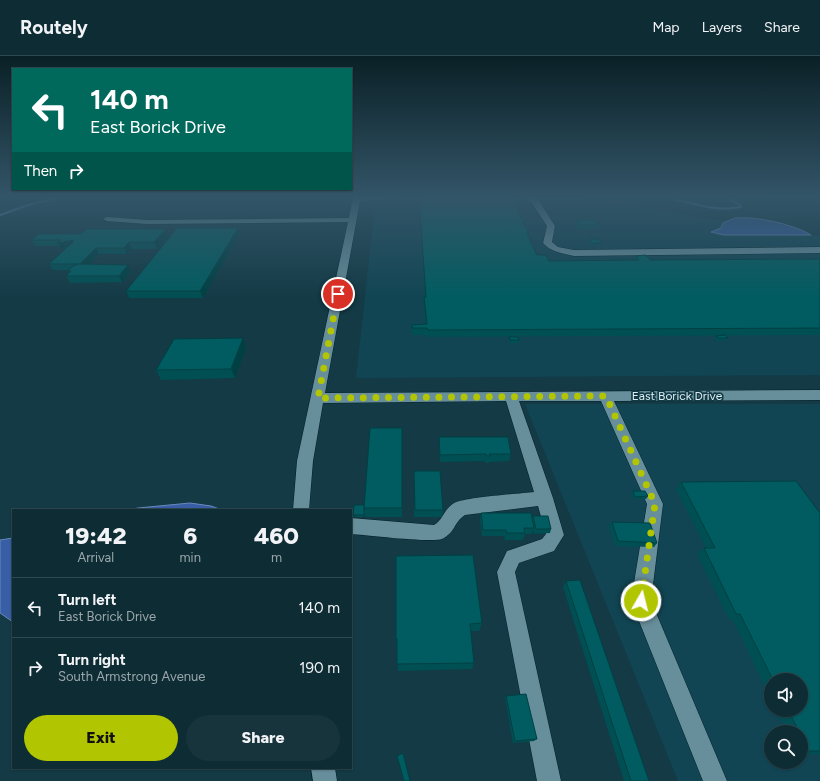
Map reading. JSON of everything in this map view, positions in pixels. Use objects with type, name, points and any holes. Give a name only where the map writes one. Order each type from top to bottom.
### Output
[{"type":"street","points":[[301,509],[305,461],[350,231]]},
{"type":"street","points":[[550,231],[547,243],[555,249],[574,254],[820,250]]},
{"type":"street","name":"East Borick Drive","points":[[318,398],[820,395]]},
{"type":"street","points":[[606,396],[655,504],[641,601],[715,781]]},
{"type":"street","points":[[511,397],[544,498],[554,535],[548,545],[514,557],[506,572],[549,781]]},
{"type":"street","points":[[352,526],[436,533],[447,526],[451,515],[461,508],[544,498]]},
{"type":"street","points":[[323,769],[324,781]]},
{"type":"shaded area","points":[[372,231],[788,231],[820,236],[820,375],[356,378]]},
{"type":"shaded area","points":[[525,404],[820,404],[820,781],[678,781]]},
{"type":"water","points":[[803,231],[811,235],[724,235],[711,232]]},
{"type":"water","points":[[190,503],[211,506],[219,509],[134,509]]},
{"type":"water","points":[[12,538],[12,621],[0,613],[0,540]]},
{"type":"building","points":[[84,231],[164,231],[154,242],[129,242],[124,248],[96,248],[80,264],[49,264],[74,240],[58,243],[61,240],[31,240],[39,234],[80,234]]},
{"type":"building","points":[[175,231],[236,231],[200,291],[126,291]]},
{"type":"building","points":[[421,231],[528,231],[529,233],[527,233],[537,255],[546,255],[549,261],[639,260],[636,256],[646,255],[650,260],[820,259],[820,328],[428,330],[427,328],[412,328],[412,325],[427,324],[424,297],[426,297]]},
{"type":"building","points":[[589,239],[599,239],[601,243],[592,243]]},
{"type":"building","points":[[78,264],[128,265],[119,276],[66,276],[71,271],[67,271]]},
{"type":"building","points":[[725,335],[728,338],[719,338],[716,336]]},
{"type":"building","points":[[509,337],[518,337],[519,340],[510,340]]},
{"type":"building","points":[[243,338],[231,369],[156,370],[174,339]]},
{"type":"building","points":[[370,428],[402,428],[402,508],[364,508]]},
{"type":"building","points":[[439,437],[508,437],[511,454],[489,454],[490,456],[487,456],[486,454],[440,455]]},
{"type":"building","points":[[414,471],[440,471],[443,510],[415,510]]},
{"type":"building","points":[[796,481],[820,513],[820,751],[809,751],[808,725],[796,725],[792,717],[808,717],[808,673],[770,673],[740,614],[736,614],[704,548],[715,548],[681,482]]},
{"type":"building","points":[[633,491],[645,491],[648,496],[635,497]]},
{"type":"building","points":[[354,505],[364,505],[364,515],[353,515]]},
{"type":"building","points":[[481,513],[531,513],[534,528],[524,528],[525,533],[507,533],[506,530],[483,530]]},
{"type":"building","points":[[533,516],[548,516],[551,529],[536,529]]},
{"type":"building","points":[[612,522],[650,523],[657,543],[618,541]]},
{"type":"building","points":[[473,555],[482,623],[470,624],[474,663],[397,664],[396,556]]},
{"type":"building","points":[[580,580],[649,781],[631,781],[566,581]]},
{"type":"building","points":[[526,694],[537,739],[515,741],[506,696]]},
{"type":"building","points":[[403,753],[410,781],[404,781],[397,756]]},
{"type":"route","points":[[338,294],[318,398],[606,396],[655,504],[641,601]]}]
